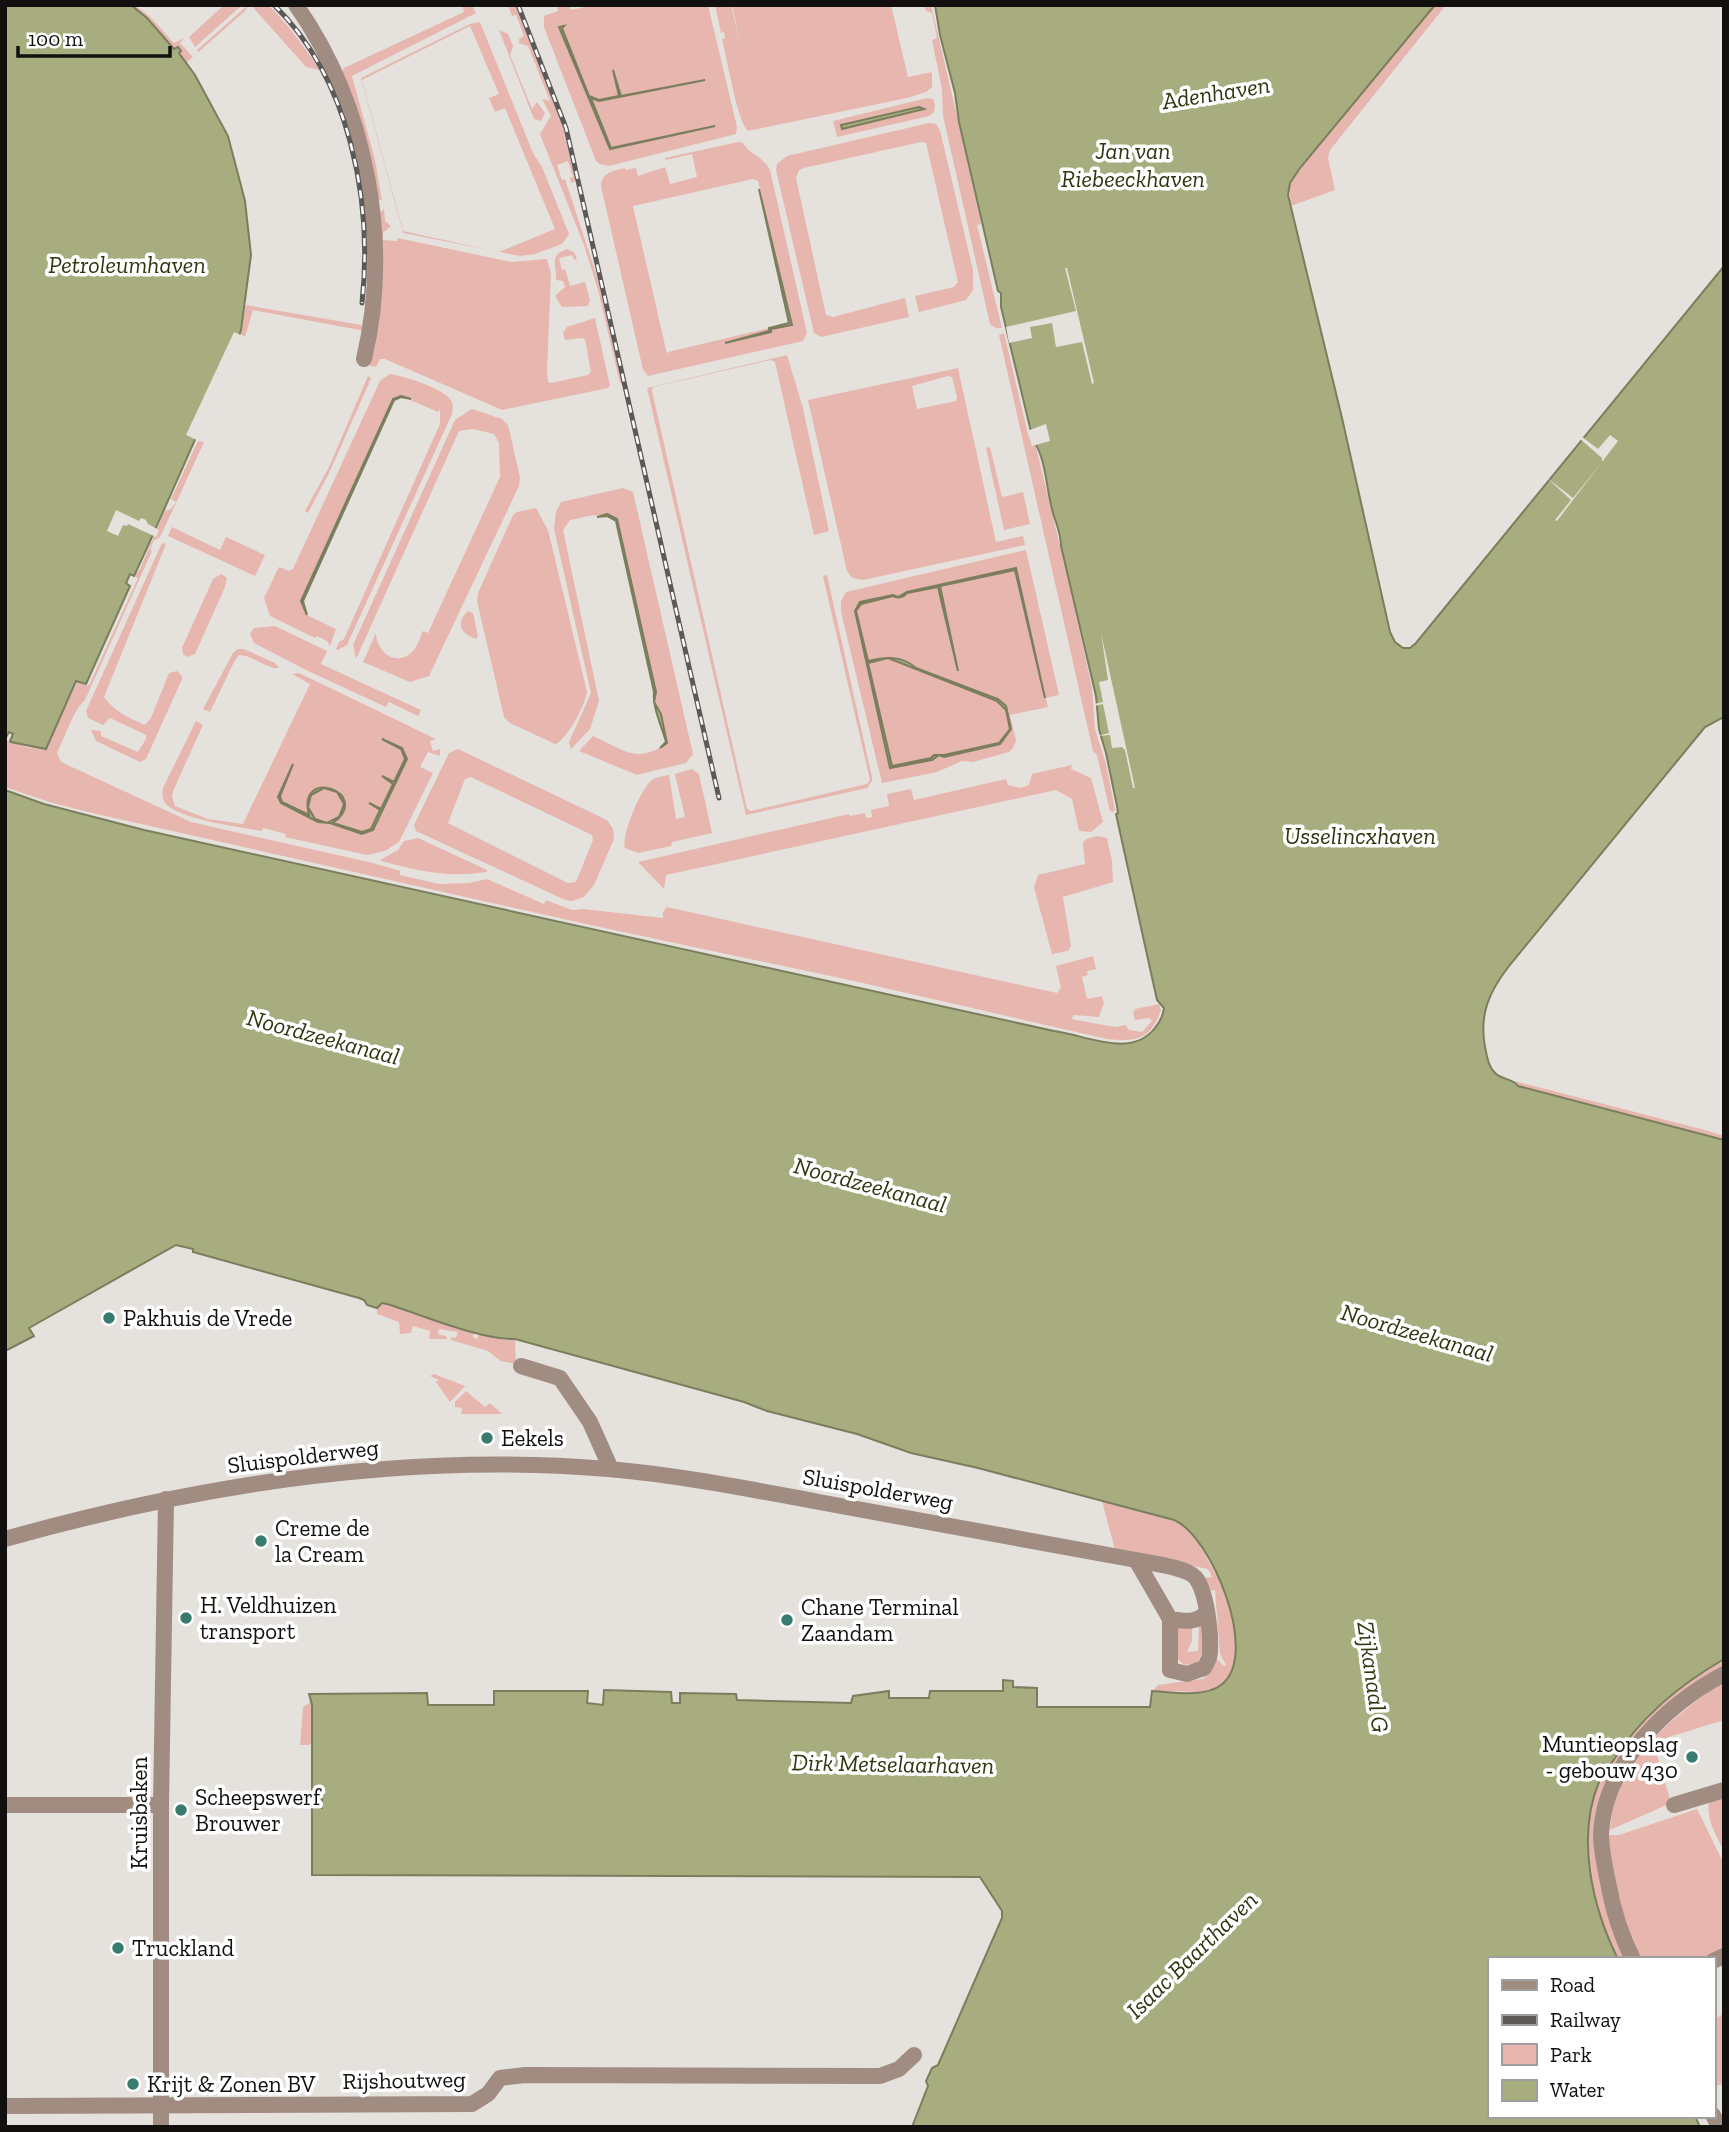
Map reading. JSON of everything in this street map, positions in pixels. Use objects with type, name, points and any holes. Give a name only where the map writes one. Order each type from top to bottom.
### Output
[{"type":"street","points":[[296,5],[338,81],[352,118],[364,163],[372,211],[375,268],[373,312],[364,359]]},
{"type":"street","points":[[521,1366],[560,1378],[590,1422],[611,1469]]},
{"type":"street","name":"Sluispolderweg","points":[[5,1539],[166,1499],[264,1481],[450,1465],[611,1469],[750,1489],[1136,1560],[1185,1571],[1195,1576],[1205,1599],[1210,1655],[1204,1668],[1187,1674],[1170,1670],[1170,1619],[1136,1560]]},
{"type":"street","name":"Kruisbaken","points":[[161,2127],[161,1805],[166,1499]]},
{"type":"street","points":[[1170,1619],[1187,1622],[1201,1618],[1207,1612]]},
{"type":"street","points":[[1632,1957],[1612,1908],[1603,1858],[1601,1835],[1609,1797],[1626,1761],[1666,1714],[1724,1674]]},
{"type":"street","points":[[1674,1805],[1724,1790]]},
{"type":"street","points":[[5,1805],[161,1805]]},
{"type":"street","name":"Rijshoutweg","points":[[5,2106],[472,2104],[488,2094],[500,2078],[525,2075],[880,2076],[899,2068],[914,2055]]},
{"type":"green space","points":[[131,5],[148,16],[174,43],[184,38],[180,43],[193,57],[186,63],[177,47],[175,49]]},
{"type":"green space","points":[[224,5],[242,5],[195,47],[189,37]]},
{"type":"green space","points":[[248,5],[245,11],[194,56],[197,50]]},
{"type":"green space","points":[[251,5],[268,5],[320,70],[306,67]]},
{"type":"green space","points":[[462,5],[472,5],[476,13],[352,76],[375,160],[382,201],[375,197],[341,73],[344,68],[464,12]]},
{"type":"green space","points":[[508,5],[516,5],[560,114],[576,181],[571,183],[570,178],[573,177],[568,161],[557,165],[562,180],[565,179],[599,283],[623,383],[620,383],[598,290],[584,245],[540,134],[551,116],[542,99],[550,101],[528,46],[519,43],[519,39],[524,36],[516,15],[512,16]]},
{"type":"green space","points":[[569,5],[571,10],[594,5],[708,5],[737,127],[736,134],[609,166],[600,164],[596,161],[544,27],[544,16],[558,11],[557,7]]},
{"type":"green space","points":[[715,5],[731,5],[741,47],[732,5],[891,5],[908,77],[932,72],[932,87],[926,92],[907,98],[748,131],[736,103],[722,39],[725,38],[724,32],[721,33]]},
{"type":"green space","points":[[924,5],[931,5],[980,218],[981,224],[977,225],[1002,328],[990,324],[943,116],[942,89],[932,40],[937,38],[932,13],[926,11]]},
{"type":"green space","points":[[1435,5],[1446,5],[1330,150],[1328,158],[1335,190],[1291,206],[1289,187],[1293,178]]},
{"type":"green space","points":[[480,22],[569,234],[562,244],[535,254],[520,256],[499,252],[555,229],[505,108],[495,112],[489,98],[499,94],[470,26],[362,80],[403,231],[493,251],[403,233],[361,78],[470,24]]},
{"type":"green space","points":[[499,30],[508,34],[513,46],[510,55],[532,109],[537,102],[545,113],[541,121],[534,119]]},
{"type":"green space","points":[[927,98],[933,99],[935,104],[934,112],[929,116],[837,137],[833,121]],"holes":[[[919,107],[920,111],[842,128],[842,125]]]},
{"type":"green space","points":[[929,123],[936,124],[940,130],[973,270],[973,290],[966,300],[919,312],[915,296],[954,287],[958,282],[926,143],[804,168],[799,170],[796,178],[826,315],[833,317],[905,298],[909,317],[821,337],[814,333],[776,170],[777,164],[787,156]]},
{"type":"green space","points":[[738,142],[743,143],[767,166],[807,333],[803,341],[648,376],[643,370],[601,186],[606,175],[625,168],[636,168],[638,176],[665,167],[670,184],[697,177],[692,154],[666,160],[665,158]],"holes":[[[753,179],[758,181],[791,325],[726,343],[769,331],[769,328],[667,354],[633,206]]]},
{"type":"green space","points":[[384,209],[385,221],[391,226],[383,233],[383,240],[397,241],[398,238],[511,262],[547,259],[551,273],[548,382],[588,375],[591,372],[585,339],[565,340],[563,333],[567,327],[595,318],[610,386],[502,410],[385,359],[380,359],[376,367],[370,366],[377,215]]},
{"type":"green space","points":[[567,249],[574,252],[577,259],[574,260],[572,255],[559,258],[562,270],[565,269],[570,286],[585,282],[590,301],[588,306],[562,307],[556,298],[565,287],[563,281],[556,280],[555,258]]},
{"type":"green space","points":[[246,305],[361,325],[365,331],[253,310],[245,337],[240,334]]},
{"type":"green space","points":[[1004,333],[1027,430],[1036,447],[1070,587],[1092,688],[1095,729],[1106,764],[1115,810],[1113,812],[1110,811],[1097,755],[1093,751],[999,335]]},
{"type":"green space","points":[[787,355],[803,408],[829,531],[814,535],[775,362],[770,360],[653,387],[652,391],[747,809],[751,811],[867,784],[870,780],[823,576],[827,575],[872,777],[867,788],[746,815],[647,388]]},
{"type":"green space","points":[[958,368],[996,542],[1023,536],[1025,545],[863,580],[852,578],[847,571],[808,400]],"holes":[[[952,377],[956,401],[917,409],[912,386]]]},
{"type":"green space","points":[[390,374],[422,383],[445,394],[452,401],[452,414],[347,645],[338,650],[336,649],[339,642],[344,639],[440,424],[440,409],[438,412],[401,396],[393,399],[301,601],[307,615],[336,629],[330,646],[327,641],[317,636],[315,638],[270,616],[264,598],[279,567],[289,571],[293,569],[380,381]]},
{"type":"green space","points":[[368,376],[371,378],[369,383],[308,513],[305,511],[329,467]]},
{"type":"green space","points":[[472,409],[502,419],[508,425],[520,477],[519,486],[429,676],[410,682],[363,662],[376,633],[383,651],[394,658],[400,658],[406,657],[414,650],[423,631],[428,633],[500,477],[499,443],[494,434],[473,429],[459,431],[356,659],[353,645],[455,420]]},
{"type":"green space","points":[[198,441],[204,442],[163,531],[159,538],[154,540],[150,550],[152,551],[85,700],[73,717],[57,753],[61,762],[191,822],[373,863],[400,871],[400,875],[439,884],[469,883],[487,879],[544,904],[546,900],[572,910],[663,918],[667,907],[1057,993],[1061,988],[1056,966],[1093,956],[1096,969],[1087,971],[1088,975],[1082,977],[1087,999],[1102,996],[1104,1003],[1099,1017],[1074,1015],[1071,1019],[1115,1027],[1126,1025],[1129,1030],[1142,1032],[1152,1021],[1149,1018],[1135,1020],[1135,1009],[1159,1004],[1161,1010],[1157,1020],[1141,1037],[1126,1040],[1107,1039],[92,813],[5,787],[5,740],[46,750],[77,682],[87,686],[90,683],[138,578],[134,576],[140,569],[165,511],[171,509],[176,502],[171,499]]},
{"type":"green space","points":[[990,447],[1002,497],[1023,492],[1030,524],[1004,530],[986,448]]},
{"type":"green space","points":[[623,488],[633,492],[693,754],[686,763],[637,775],[579,751],[593,736],[621,750],[638,754],[656,750],[667,743],[661,714],[654,702],[656,692],[617,519],[605,515],[588,516],[570,520],[563,530],[599,701],[590,729],[571,749],[569,742],[591,693],[554,529],[556,512],[561,502]]},
{"type":"green space","points":[[536,508],[548,530],[587,692],[575,721],[565,736],[555,744],[510,723],[504,717],[477,601],[478,593],[513,515]]},
{"type":"green space","points":[[172,527],[220,550],[226,537],[265,555],[255,576],[168,536]]},
{"type":"green space","points":[[162,543],[166,544],[104,697],[117,710],[145,725],[151,718],[169,673],[177,671],[182,676],[146,759],[140,762],[96,741],[91,730],[101,731],[101,736],[138,752],[146,735],[110,718],[103,725],[88,718],[86,711]]},
{"type":"green space","points":[[1026,550],[1059,695],[1046,698],[1048,707],[1010,715],[1016,741],[1009,752],[973,762],[962,761],[937,772],[882,783],[841,612],[841,601],[846,592]]},
{"type":"green space","points":[[221,574],[227,578],[225,587],[195,654],[187,657],[182,648],[213,579]]},
{"type":"green space","points":[[468,611],[473,613],[478,636],[476,639],[462,628],[462,620]]},
{"type":"green space","points":[[275,626],[327,651],[321,664],[421,710],[418,716],[389,702],[386,707],[254,643],[250,634],[254,628]]},
{"type":"green space","points":[[244,649],[275,663],[279,668],[239,655],[210,712],[203,709],[233,653]]},
{"type":"green space","points":[[299,673],[436,739],[430,741],[433,751],[440,749],[440,756],[428,752],[420,767],[433,773],[399,842],[385,851],[367,855],[285,837],[286,834],[263,828],[262,831],[211,822],[174,810],[164,801],[163,788],[196,721],[203,725],[173,791],[175,806],[208,819],[243,824],[310,684],[292,674]]},
{"type":"green space","points":[[458,749],[607,820],[613,829],[614,839],[594,885],[584,897],[565,900],[416,831],[414,825],[449,753]],"holes":[[[471,777],[592,835],[593,840],[576,882],[568,883],[448,823],[465,779]]]},
{"type":"green space","points":[[1072,765],[1071,769],[1091,778],[1103,822],[1091,832],[1079,831],[1072,799],[1056,790],[666,875],[664,889],[638,862],[849,814],[865,813],[866,818],[872,817],[871,810],[889,806],[887,794],[911,789],[914,800],[1006,779],[1008,785],[1020,788],[1029,785],[1032,774]]},
{"type":"green space","points":[[692,769],[699,774],[712,833],[638,853],[625,848],[626,833],[633,812],[652,780],[669,775],[676,819],[685,817],[675,774]]},
{"type":"green space","points":[[1097,836],[1107,838],[1113,882],[1063,897],[1071,946],[1068,951],[1052,954],[1034,887],[1038,875],[1085,864],[1083,843],[1086,839]]},
{"type":"green space","points":[[418,838],[487,872],[433,872],[380,860],[398,850],[404,841]]},
{"type":"green space","points":[[1514,1081],[1705,1130],[1724,1136],[1724,1140],[1518,1086]]},
{"type":"green space","points":[[382,1303],[474,1331],[473,1337],[477,1339],[479,1333],[504,1340],[515,1339],[516,1364],[501,1361],[488,1351],[451,1340],[451,1337],[456,1338],[458,1332],[439,1329],[438,1334],[446,1336],[447,1339],[429,1339],[430,1331],[413,1326],[411,1333],[400,1334],[399,1322],[377,1314],[377,1308]]},
{"type":"green space","points":[[434,1374],[465,1386],[450,1402],[436,1382],[439,1380],[430,1376]]},
{"type":"green space","points":[[466,1391],[485,1407],[490,1403],[502,1414],[461,1414],[462,1408],[455,1407],[455,1402]]},
{"type":"green space","points":[[1102,1501],[1184,1524],[1190,1529],[1223,1586],[1230,1606],[1238,1651],[1228,1678],[1222,1685],[1207,1692],[1152,1691],[1158,1685],[1203,1679],[1214,1666],[1216,1658],[1226,1665],[1220,1654],[1215,1590],[1211,1591],[1204,1578],[1212,1577],[1208,1569],[1115,1550]]},
{"type":"green space","points":[[1204,1619],[1205,1646],[1197,1663],[1184,1665],[1177,1658],[1175,1626],[1192,1627],[1192,1641],[1187,1652],[1198,1651],[1199,1624]]},
{"type":"green space","points":[[1724,1659],[1724,1671],[1650,1730],[1601,1815],[1630,1957],[1617,1957],[1601,1917],[1590,1872],[1588,1848],[1592,1803],[1603,1775],[1634,1732],[1661,1704]]},
{"type":"green space","points":[[1724,1681],[1724,1720],[1653,1742],[1671,1803],[1610,1830],[1614,1805],[1634,1762],[1667,1726]]},
{"type":"green space","points":[[311,1702],[311,1743],[300,1745],[303,1707]]},
{"type":"green space","points":[[1724,1794],[1724,1851],[1712,1826],[1708,1806],[1709,1799]]},
{"type":"green space","points":[[1697,1809],[1724,1864],[1724,1951],[1712,1957],[1636,1957],[1627,1939],[1606,1835],[1619,1835]]},
{"type":"green space","points":[[1724,2014],[1724,2084],[1715,2086],[1715,2018]]},
{"type":"water","name":"Petroleumhaven","points":[[5,5],[131,5],[147,18],[174,49],[178,47],[228,136],[245,201],[251,255],[241,330],[229,363],[134,576],[130,574],[126,583],[130,586],[86,684],[76,681],[46,749],[11,742],[13,734],[9,732],[5,739]]},
{"type":"water","points":[[935,5],[1435,5],[1300,168],[1290,183],[1288,195],[1390,632],[1395,642],[1403,648],[1410,648],[1416,643],[1724,266],[1724,717],[1705,727],[1509,966],[1491,994],[1483,1024],[1485,1047],[1491,1067],[1495,1073],[1518,1086],[1724,1140],[1724,1659],[1661,1704],[1622,1747],[1599,1782],[1592,1803],[1589,1826],[1590,1872],[1601,1917],[1617,1957],[1488,1957],[1488,2118],[1696,2118],[1700,2127],[912,2127],[928,2086],[926,2081],[932,2068],[938,2065],[1002,1918],[1002,1911],[980,1877],[312,1875],[312,1808],[322,1808],[322,1799],[312,1798],[312,1705],[309,1694],[427,1693],[428,1705],[494,1705],[494,1691],[588,1691],[587,1703],[603,1705],[604,1690],[671,1692],[672,1703],[680,1703],[680,1693],[736,1694],[737,1700],[851,1703],[853,1696],[889,1691],[889,1698],[929,1698],[930,1691],[1003,1691],[1003,1680],[1013,1681],[1013,1687],[1037,1688],[1037,1707],[1150,1707],[1152,1691],[1206,1692],[1221,1685],[1232,1670],[1236,1649],[1226,1597],[1203,1548],[1188,1530],[1174,1520],[911,1453],[857,1434],[515,1339],[485,1336],[387,1304],[382,1303],[377,1308],[367,1305],[359,1298],[176,1245],[29,1328],[34,1336],[5,1351],[5,790],[44,804],[144,830],[1108,1043],[1134,1042],[1155,1028],[1164,1008],[1157,1000],[1116,814],[1117,806],[1099,729],[1096,696],[1043,464],[1033,440],[1001,307],[1001,293],[998,291]]},
{"type":"water","points":[[564,26],[562,28],[589,96],[599,100],[619,96],[613,70],[621,96],[705,80],[599,101],[591,98],[611,148],[715,126],[610,149],[559,27]]},
{"type":"water","points":[[919,107],[924,109],[842,129],[841,125]]},
{"type":"water","points":[[759,189],[792,325],[725,343],[789,323]]},
{"type":"water","points":[[401,396],[411,399],[401,397],[394,400],[303,601],[307,615],[301,601],[393,399]]},
{"type":"water","points":[[607,514],[617,519],[656,692],[654,701],[616,521],[607,516],[597,517]]},
{"type":"water","points":[[1016,568],[1045,698],[1015,570],[940,586],[958,671],[938,587],[907,593],[901,598],[893,596],[861,604],[856,611],[868,661],[888,658],[868,663],[892,766],[939,755],[932,760],[890,768],[855,611],[860,602],[893,595],[898,597],[907,592]]},
{"type":"water","points":[[888,658],[905,661],[916,668],[998,699],[1006,706],[1011,729],[1000,744],[944,757],[939,755],[999,743],[1010,729],[1006,710],[997,701]]},
{"type":"water","points":[[654,703],[661,714],[667,743],[660,748],[666,742]]},
{"type":"water","points":[[382,739],[402,748],[407,759],[373,830],[362,834],[327,823],[338,817],[333,823],[362,832],[371,829],[380,810],[369,803],[381,809],[393,784],[382,776],[394,782],[405,759],[401,749]]},
{"type":"water","points":[[293,764],[280,796],[282,802],[309,815],[309,808],[315,819],[326,823],[318,822],[281,803],[278,797]]},
{"type":"water","points":[[324,788],[311,795],[308,806],[308,800],[313,791]]},
{"type":"water","points":[[337,792],[345,802],[343,812],[339,816],[344,804]]},
{"type":"pier","points":[[1067,268],[1094,383],[1092,384],[1082,342],[1056,347],[1052,323],[1030,327],[1032,338],[1009,343],[1006,327],[1076,311]]},
{"type":"pier","points":[[234,332],[243,336],[199,441],[186,435]]},
{"type":"pier","points":[[1046,424],[1050,441],[1032,446],[1027,431]]},
{"type":"pier","points":[[1610,435],[1618,441],[1602,462],[1602,458],[1579,438],[1581,436],[1598,449]]},
{"type":"pier","points":[[1602,462],[1557,521],[1555,520],[1571,500],[1547,478],[1573,498]]},
{"type":"pier","points":[[116,510],[139,521],[141,518],[146,520],[159,530],[156,537],[128,524],[123,525],[118,536],[107,531]]},
{"type":"pier","points":[[1101,633],[1135,788],[1125,750],[1122,747],[1112,748],[1110,735],[1097,736],[1109,733],[1103,704],[1094,706],[1103,702],[1099,682],[1108,680]]},
{"type":"railway","points":[[274,5],[300,35],[321,68],[338,105],[351,144],[364,224],[362,303]]},
{"type":"railway","points":[[518,5],[566,128],[719,798]]},
{"type":"place","name":"Pakhuis de Vrede","points":[[109,1318]]},
{"type":"place","name":"Eekels","points":[[487,1438]]},
{"type":"place","name":"Creme de la Cream","points":[[261,1541]]},
{"type":"place","name":"H. Veldhuizen transport","points":[[186,1618]]},
{"type":"place","name":"Chane Terminal Zaandam","points":[[787,1620]]},
{"type":"place","name":"Muntieopslag - gebouw 430","points":[[1692,1757]]},
{"type":"place","name":"Scheepswerf Brouwer","points":[[181,1810]]},
{"type":"place","name":"Truckland","points":[[118,1948]]},
{"type":"place","name":"Krijt & Zonen BV","points":[[133,2084]]},
{"type":"water label","name":"Adenhaven","points":[[1216,93]]},
{"type":"water label","name":"Jan van Riebeeckhaven","points":[[1133,165]]},
{"type":"water label","name":"Usselincxhaven","points":[[1360,836]]},
{"type":"water label","name":"Noordzeekanaal","points":[[323,1037]]},
{"type":"water label","name":"Noordzeekanaal","points":[[870,1185]]},
{"type":"water label","name":"Noordzeekanaal","points":[[1417,1333]]},
{"type":"water label","name":"Zijkanaal G","points":[[1373,1677]]},
{"type":"water label","name":"Dirk Metselaarhaven","points":[[893,1764]]},
{"type":"water label","name":"Isaac Baarthaven","points":[[1192,1955]]}]
